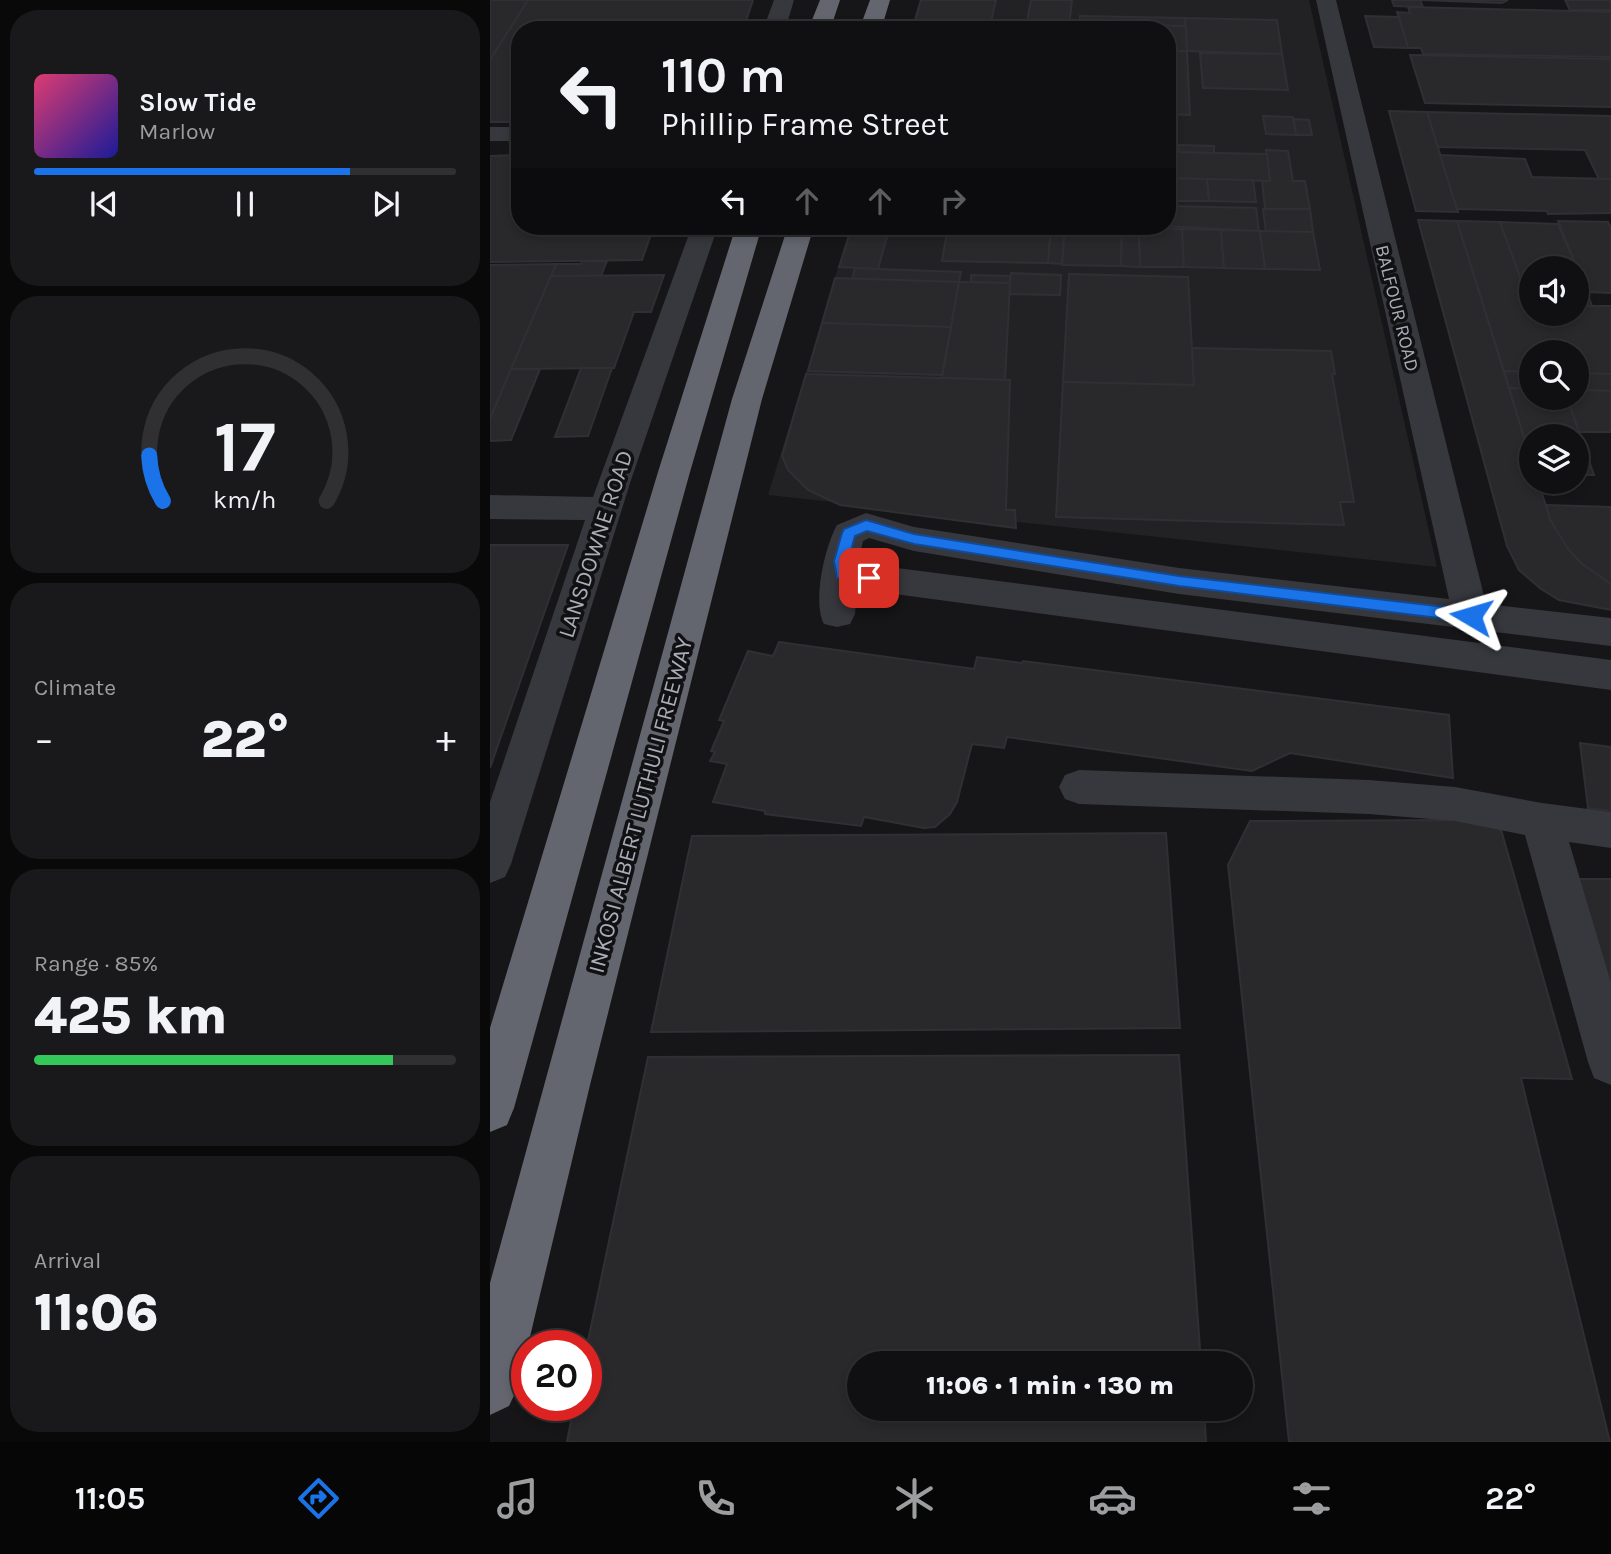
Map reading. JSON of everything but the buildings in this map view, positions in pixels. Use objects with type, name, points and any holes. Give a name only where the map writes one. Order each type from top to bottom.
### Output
[{"type":"highway","points":[[822,21],[830,0]]},
{"type":"highway","points":[[873,21],[880,0]]},
{"type":"highway","points":[[490,1108],[677,459],[746,235]]},
{"type":"highway","name":"INKOSI ALBERT LUTHULI FREEWAY","points":[[490,1387],[570,1071],[747,399],[798,235]]},
{"type":"street","points":[[777,21],[785,0]]},
{"type":"street","name":"BALFOUR ROAD","points":[[1326,0],[1471,616]]},
{"type":"street","points":[[490,134],[511,134]]},
{"type":"street","name":"LANSDOWNE ROAD","points":[[490,864],[606,509],[702,235]]},
{"type":"street","points":[[490,507],[606,509]]},
{"type":"street","points":[[837,614],[841,561],[849,533],[859,527],[873,526],[914,539],[1179,581],[1611,632]]},
{"type":"street","points":[[842,574],[1611,675]]},
{"type":"street","points":[[1079,787],[1369,797],[1455,804],[1542,821],[1611,830]]},
{"type":"street","points":[[1542,821],[1611,1062]]},
{"type":"shaded area","points":[[920,0],[1309,0],[1437,567],[768,495],[848,235],[1176,235],[1176,21],[914,21]]},
{"type":"route","points":[[869,578],[842,574],[841,561],[849,533],[866,525],[914,539],[1179,581],[1471,616]]}]
